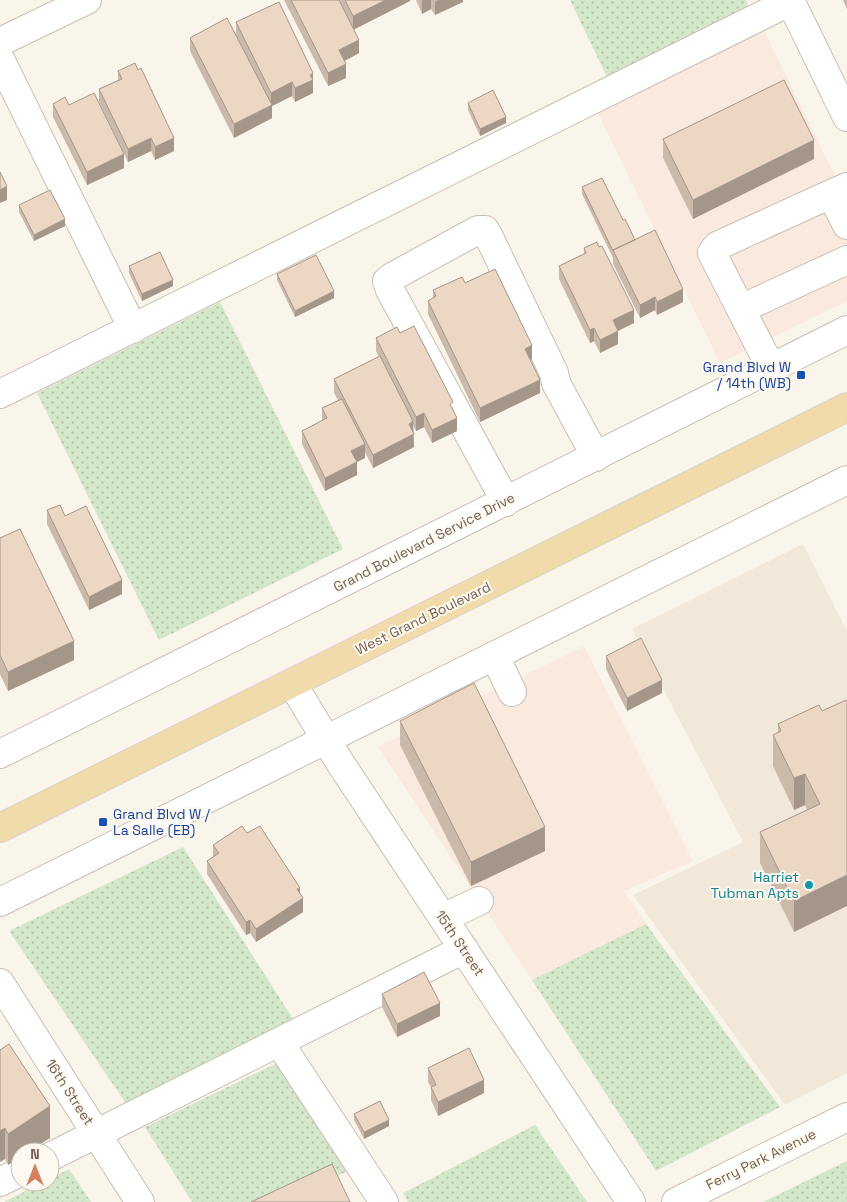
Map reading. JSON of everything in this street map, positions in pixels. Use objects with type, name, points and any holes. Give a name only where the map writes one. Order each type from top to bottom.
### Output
[{"type":"main road","name":"West Grand Boulevard","points":[[1,825],[292,683],[847,407]]},
{"type":"street","points":[[0,42],[87,0]]},
{"type":"street","points":[[0,394],[790,1],[847,117]]},
{"type":"street","points":[[0,59],[133,329]]},
{"type":"street","points":[[771,368],[712,253],[717,246],[839,190],[847,225]]},
{"type":"street","points":[[506,502],[390,290],[387,281],[478,230],[485,230],[490,237],[554,374],[556,383],[596,457]]},
{"type":"street","points":[[741,310],[847,260]]},
{"type":"street","name":"Grand Boulevard Service Drive","points":[[0,754],[847,330]]},
{"type":"street","points":[[0,902],[847,480]]},
{"type":"street","points":[[495,656],[512,692]]},
{"type":"street","name":"15th Street","points":[[292,683],[326,740],[631,1202]]},
{"type":"street","points":[[443,918],[479,901]]},
{"type":"street","points":[[60,1152],[464,949]]},
{"type":"street","name":"16th Street","points":[[0,983],[140,1202]]},
{"type":"street","points":[[280,1042],[384,1202]]},
{"type":"street","name":"Ferry Park Avenue","points":[[676,1202],[847,1117]]},
{"type":"shaded area","points":[[764,31],[847,200],[847,301],[720,363],[597,112]]},
{"type":"shaded area","points":[[803,544],[847,631],[847,1073],[785,1105],[633,895],[743,842],[632,629]]},
{"type":"shaded area","points":[[584,646],[693,861],[624,891],[646,924],[532,980],[378,747]]},
{"type":"green space","points":[[570,0],[746,0],[749,8],[607,77]]},
{"type":"green space","points":[[220,302],[343,549],[159,640],[37,393]]},
{"type":"green space","points":[[183,847],[295,1022],[129,1108],[9,931]]},
{"type":"green space","points":[[646,924],[780,1107],[656,1171],[532,980]]},
{"type":"green space","points":[[277,1063],[348,1171],[282,1202],[192,1202],[145,1127]]},
{"type":"green space","points":[[535,1125],[587,1202],[408,1202],[403,1193]]},
{"type":"green space","points":[[847,1161],[847,1202],[763,1202]]},
{"type":"green space","points":[[69,1169],[91,1202],[4,1202],[24,1192],[60,1192],[60,1174]]},
{"type":"building","points":[[291,0],[339,0],[359,40],[339,50],[346,64],[328,73]]},
{"type":"building","points":[[345,0],[386,0],[353,16]]},
{"type":"building","points":[[279,2],[313,73],[310,75],[313,80],[295,88],[292,82],[271,93],[236,22]]},
{"type":"building","points":[[227,18],[272,105],[234,124],[190,38]]},
{"type":"building","points":[[135,63],[138,70],[141,68],[174,138],[155,147],[151,138],[128,149],[99,89],[122,79],[118,71]]},
{"type":"building","points":[[784,80],[814,140],[693,200],[663,139]]},
{"type":"building","points":[[493,90],[506,117],[480,129],[468,103]]},
{"type":"building","points":[[94,93],[124,154],[87,172],[53,104],[65,97],[69,105]]},
{"type":"building","points":[[0,172],[7,186],[0,190]]},
{"type":"building","points":[[602,178],[635,240],[613,251],[582,187]]},
{"type":"building","points":[[50,190],[65,219],[34,235],[19,205]]},
{"type":"building","points":[[655,230],[683,289],[657,302],[655,297],[640,305],[613,250]]},
{"type":"building","points":[[597,242],[599,247],[602,246],[634,310],[613,320],[618,331],[600,340],[594,328],[590,330],[559,266],[586,253],[584,248]]},
{"type":"building","points":[[160,252],[173,280],[142,294],[129,266]]},
{"type":"building","points":[[316,255],[334,291],[295,311],[277,274]]},
{"type":"building","points":[[495,269],[532,345],[525,349],[540,380],[480,408],[428,301],[436,296],[433,290],[462,277],[465,283]]},
{"type":"building","points":[[414,326],[453,402],[450,404],[457,418],[432,430],[424,413],[416,417],[376,338],[397,327],[400,333]]},
{"type":"building","points":[[380,356],[413,421],[409,424],[414,434],[373,455],[334,379]]},
{"type":"building","points":[[342,399],[365,444],[351,451],[357,462],[325,478],[302,431],[327,418],[322,408]]},
{"type":"building","points":[[60,505],[65,516],[86,506],[122,580],[89,597],[47,510]]},
{"type":"building","points":[[20,529],[74,641],[8,672],[0,655],[0,538]]},
{"type":"building","points":[[641,638],[662,680],[627,698],[606,656]]},
{"type":"building","points":[[474,683],[545,827],[471,862],[400,721]]},
{"type":"building","points":[[846,700],[847,875],[794,901],[760,832],[820,804],[805,774],[794,778],[773,735],[781,731],[778,724],[819,705],[822,711]]},
{"type":"building","points":[[242,826],[247,833],[260,826],[300,888],[297,889],[303,898],[256,929],[250,920],[246,922],[207,861],[219,853],[213,845]]},
{"type":"building","points":[[424,972],[440,1003],[397,1024],[382,994]]},
{"type":"building","points":[[9,1044],[50,1106],[8,1134],[5,1128],[0,1131],[0,1050]]},
{"type":"building","points":[[469,1048],[484,1080],[438,1102],[431,1087],[436,1085],[428,1068]]},
{"type":"building","points":[[380,1101],[389,1120],[364,1132],[354,1114]]},
{"type":"building","points":[[332,1164],[350,1202],[251,1202]]},
{"type":"place","name":"Grand Blvd W / 14th (WB)","points":[[801,375]]},
{"type":"place","name":"Grand Blvd W / La Salle (EB)","points":[[103,822]]},
{"type":"place","name":"Harriet Tubman Apts","points":[[809,885]]}]
